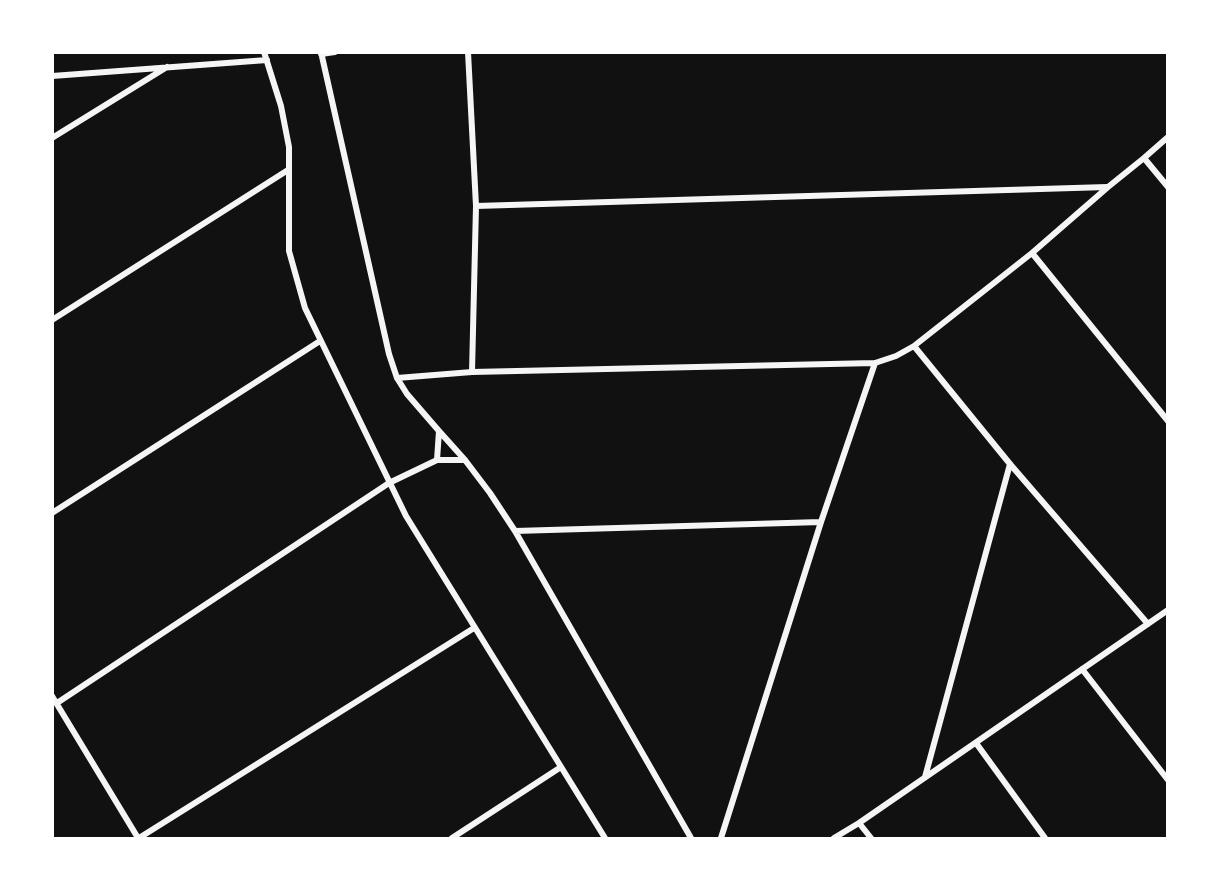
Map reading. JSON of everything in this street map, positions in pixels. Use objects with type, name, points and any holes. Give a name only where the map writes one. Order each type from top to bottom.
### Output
[{"type":"street","points":[[335,52],[321,53],[389,354],[397,378],[407,394],[465,460],[515,531],[691,838]]},
{"type":"street","points":[[468,52],[476,206],[472,372]]},
{"type":"street","points":[[52,76],[266,56],[281,106],[289,147],[289,251],[305,308],[406,516],[605,838]]},
{"type":"street","points":[[52,138],[168,66]]},
{"type":"street","points":[[397,378],[472,372],[875,363],[896,356],[914,346],[1032,253],[1167,136]]},
{"type":"street","points":[[1144,158],[1167,187]]},
{"type":"street","points":[[52,320],[288,170]]},
{"type":"street","points":[[476,206],[1107,187]]},
{"type":"street","points":[[1032,253],[1167,421]]},
{"type":"street","points":[[52,513],[320,341]]},
{"type":"street","points":[[914,346],[1010,464],[1148,624]]},
{"type":"street","points":[[721,838],[821,522],[875,363]]},
{"type":"street","points":[[437,460],[439,431]]},
{"type":"street","points":[[57,703],[389,483],[437,460],[465,460]]},
{"type":"street","points":[[925,777],[1010,464]]},
{"type":"street","points":[[515,531],[821,522]]},
{"type":"street","points":[[834,838],[1167,610]]},
{"type":"street","points":[[52,696],[139,838],[474,628]]},
{"type":"street","points":[[1082,669],[1167,780]]},
{"type":"street","points":[[975,742],[1045,838]]},
{"type":"street","points":[[452,838],[561,767]]},
{"type":"street","points":[[859,823],[871,838]]}]
